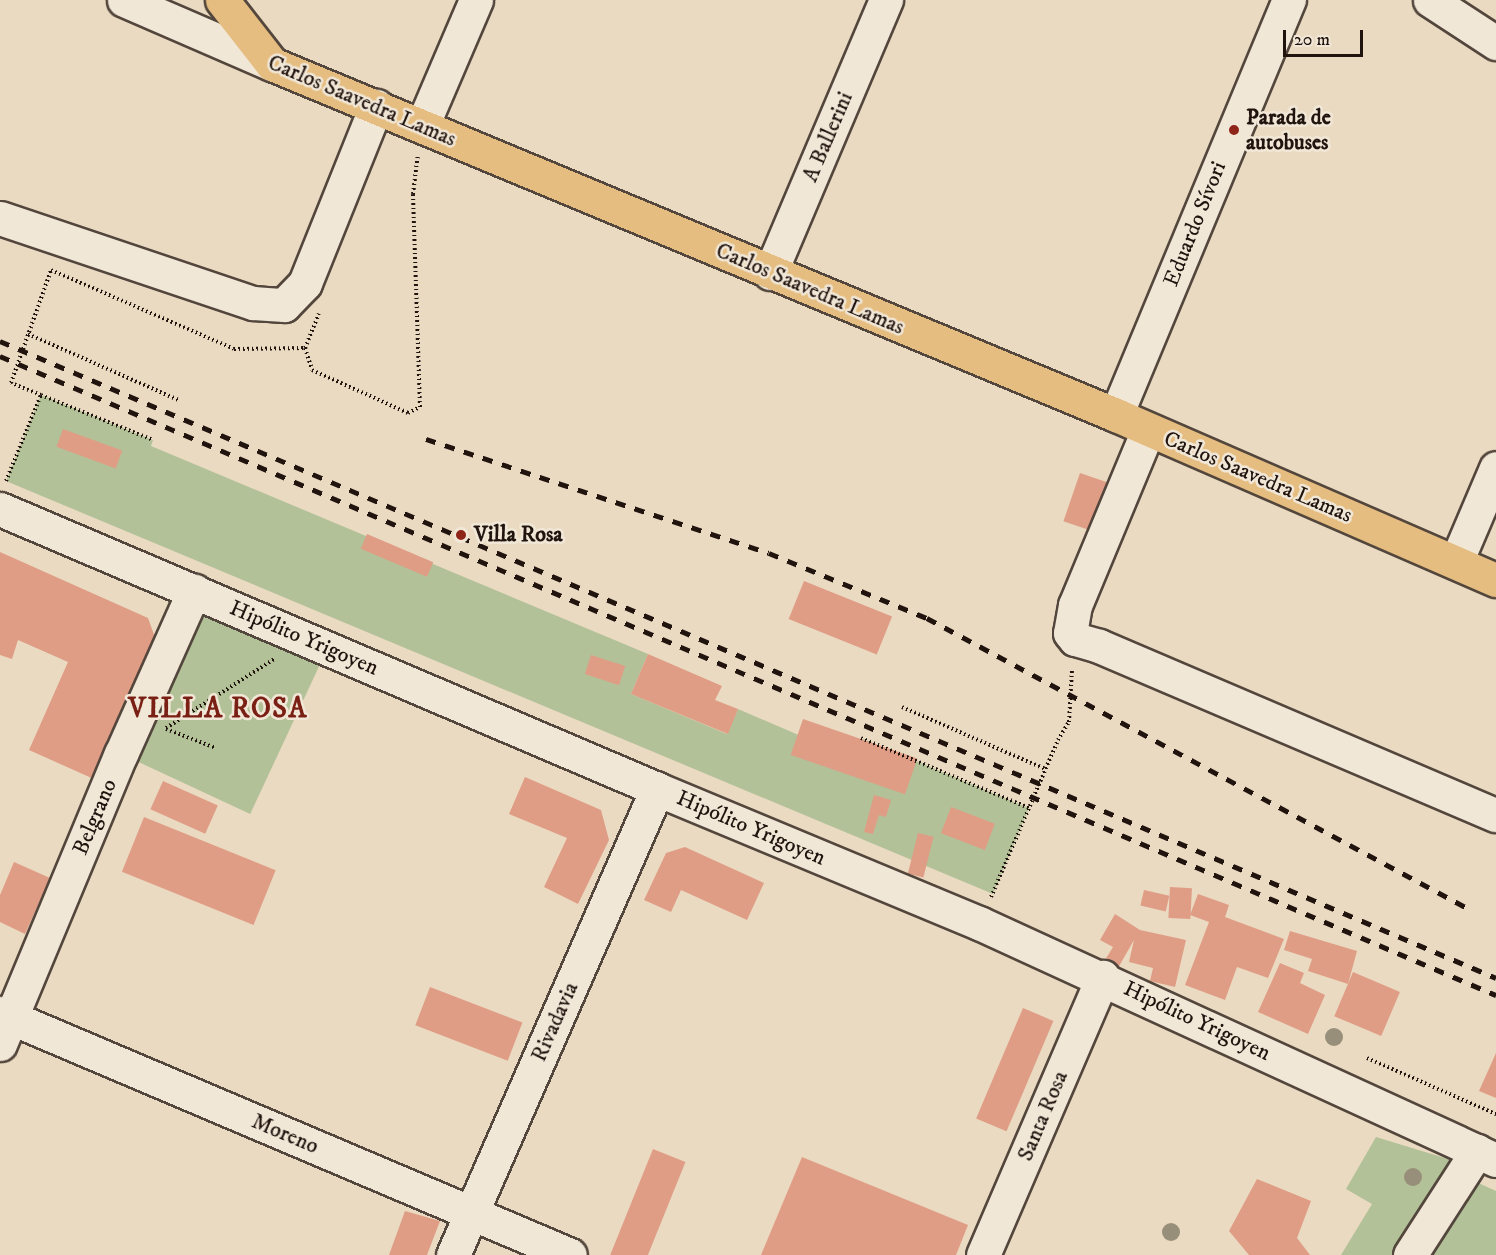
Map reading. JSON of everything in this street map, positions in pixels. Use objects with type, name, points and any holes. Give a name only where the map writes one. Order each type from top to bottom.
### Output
[{"type":"main road","points":[[222,0],[273,64]]},
{"type":"main road","name":"Carlos Saavedra Lamas","points":[[273,64],[770,273],[1116,415],[1496,580]]},
{"type":"street","name":"Carlos Saavedra Lamas","points":[[124,0],[273,64]]},
{"type":"street","points":[[422,126],[476,0]]},
{"type":"street","name":"A Ballerini","points":[[770,273],[886,0]]},
{"type":"street","name":"Eduardo Sívori","points":[[1116,415],[1289,0]]},
{"type":"street","points":[[1430,0],[1496,43]]},
{"type":"street","points":[[0,218],[253,303],[284,305],[304,283],[376,106]]},
{"type":"street","points":[[1148,430],[1075,605],[1070,633],[1075,639],[1099,646],[1496,815]]},
{"type":"street","points":[[1456,562],[1496,468]]},
{"type":"street","name":"Hipólito Yrigoyen","points":[[1,498],[194,591],[657,789],[979,922],[1103,977],[1487,1156]]},
{"type":"street","name":"Belgrano","points":[[4,1025],[194,591]]},
{"type":"street","name":"Rivadavia","points":[[453,1255],[657,789]]},
{"type":"street","name":"Santa Rosa","points":[[983,1255],[1103,977]]},
{"type":"street","name":"Moreno","points":[[4,1025],[471,1212],[570,1255]]},
{"type":"street","points":[[1410,1255],[1487,1156]]},
{"type":"path","points":[[305,348],[312,370],[408,413],[420,407],[412,194],[422,126]]},
{"type":"path","points":[[28,334],[178,400]]},
{"type":"path","points":[[1,498],[41,395],[153,440]]},
{"type":"path","points":[[979,922],[1058,740],[1069,722],[1075,639]]},
{"type":"path","points":[[165,728],[279,657],[268,652]]},
{"type":"path","points":[[902,708],[1045,769]]},
{"type":"path","points":[[161,738],[170,718]]},
{"type":"path","points":[[165,728],[216,748]]},
{"type":"path","points":[[861,738],[1029,808]]},
{"type":"path","points":[[1367,1058],[1496,1114]]},
{"type":"green space","points":[[41,395],[153,440],[151,446],[648,654],[631,694],[727,734],[738,709],[852,758],[861,738],[1029,808],[993,894],[6,481]]},
{"type":"green space","points":[[203,610],[320,665],[250,814],[133,760]]},
{"type":"green space","points":[[1376,1137],[1461,1163],[1400,1255],[1341,1255],[1372,1204],[1346,1189]]},
{"type":"green space","points":[[1474,1181],[1496,1191],[1496,1255],[1425,1255]]},
{"type":"building","points":[[63,429],[122,451],[116,468],[57,447]]},
{"type":"building","points":[[1080,473],[1109,483],[1093,531],[1063,521]]},
{"type":"building","points":[[367,534],[433,562],[427,577],[361,549]]},
{"type":"building","points":[[0,552],[148,618],[157,643],[96,780],[29,750],[68,662],[18,640],[12,659],[0,655]]},
{"type":"building","points":[[804,581],[892,617],[877,655],[789,619]]},
{"type":"building","points":[[648,654],[722,686],[715,700],[738,709],[728,734],[631,694]]},
{"type":"building","points":[[591,655],[625,666],[619,685],[585,674]]},
{"type":"building","points":[[803,719],[917,758],[905,794],[791,755]]},
{"type":"building","points":[[525,777],[601,810],[609,840],[578,904],[544,887],[567,838],[509,814]]},
{"type":"building","points":[[163,781],[218,805],[205,834],[150,809]]},
{"type":"building","points":[[874,795],[891,800],[886,817],[879,815],[873,834],[864,832]]},
{"type":"building","points":[[951,807],[995,824],[985,850],[941,833]]},
{"type":"building","points":[[144,817],[276,870],[254,925],[122,872]]},
{"type":"building","points":[[918,833],[934,837],[923,878],[908,874]]},
{"type":"building","points":[[685,847],[764,883],[747,920],[681,890],[671,912],[644,900],[666,853]]},
{"type":"building","points":[[14,862],[50,878],[25,934],[0,922],[0,895]]},
{"type":"building","points":[[1170,887],[1192,888],[1190,919],[1168,918]]},
{"type":"building","points":[[1144,890],[1169,896],[1166,911],[1140,906]]},
{"type":"building","points":[[1198,894],[1229,905],[1225,917],[1284,939],[1268,978],[1237,967],[1225,1000],[1185,985],[1209,922],[1190,915]]},
{"type":"building","points":[[1115,914],[1140,930],[1186,940],[1175,987],[1150,981],[1153,968],[1129,962],[1134,940],[1118,968],[1105,960],[1113,947],[1100,940]]},
{"type":"building","points":[[1290,931],[1357,951],[1348,984],[1308,971],[1312,959],[1284,950]]},
{"type":"building","points":[[1280,963],[1304,973],[1300,983],[1325,995],[1308,1034],[1258,1012]]},
{"type":"building","points":[[1353,972],[1400,992],[1381,1036],[1334,1016]]},
{"type":"building","points":[[430,987],[522,1022],[508,1061],[415,1025]]},
{"type":"building","points":[[1023,1008],[1053,1021],[1006,1131],[976,1118]]},
{"type":"building","points":[[1496,1053],[1496,1098],[1479,1091]]},
{"type":"building","points":[[653,1149],[685,1162],[648,1255],[610,1255]]},
{"type":"building","points":[[802,1157],[968,1225],[956,1255],[761,1255]]},
{"type":"building","points":[[1257,1179],[1311,1201],[1297,1238],[1310,1255],[1249,1255],[1229,1231]]},
{"type":"building","points":[[405,1211],[440,1221],[427,1255],[389,1255]]},
{"type":"railway","points":[[0,341],[1496,978]]},
{"type":"railway","points":[[0,356],[1496,995]]},
{"type":"railway","points":[[426,439],[769,553],[927,618],[1471,910]]},
{"type":"place","name":"Parada de autobuses","points":[[1234,130]]},
{"type":"place","name":"Villa Rosa","points":[[461,535]]},
{"type":"district","name":"VILLA ROSA","points":[[218,709]]}]
